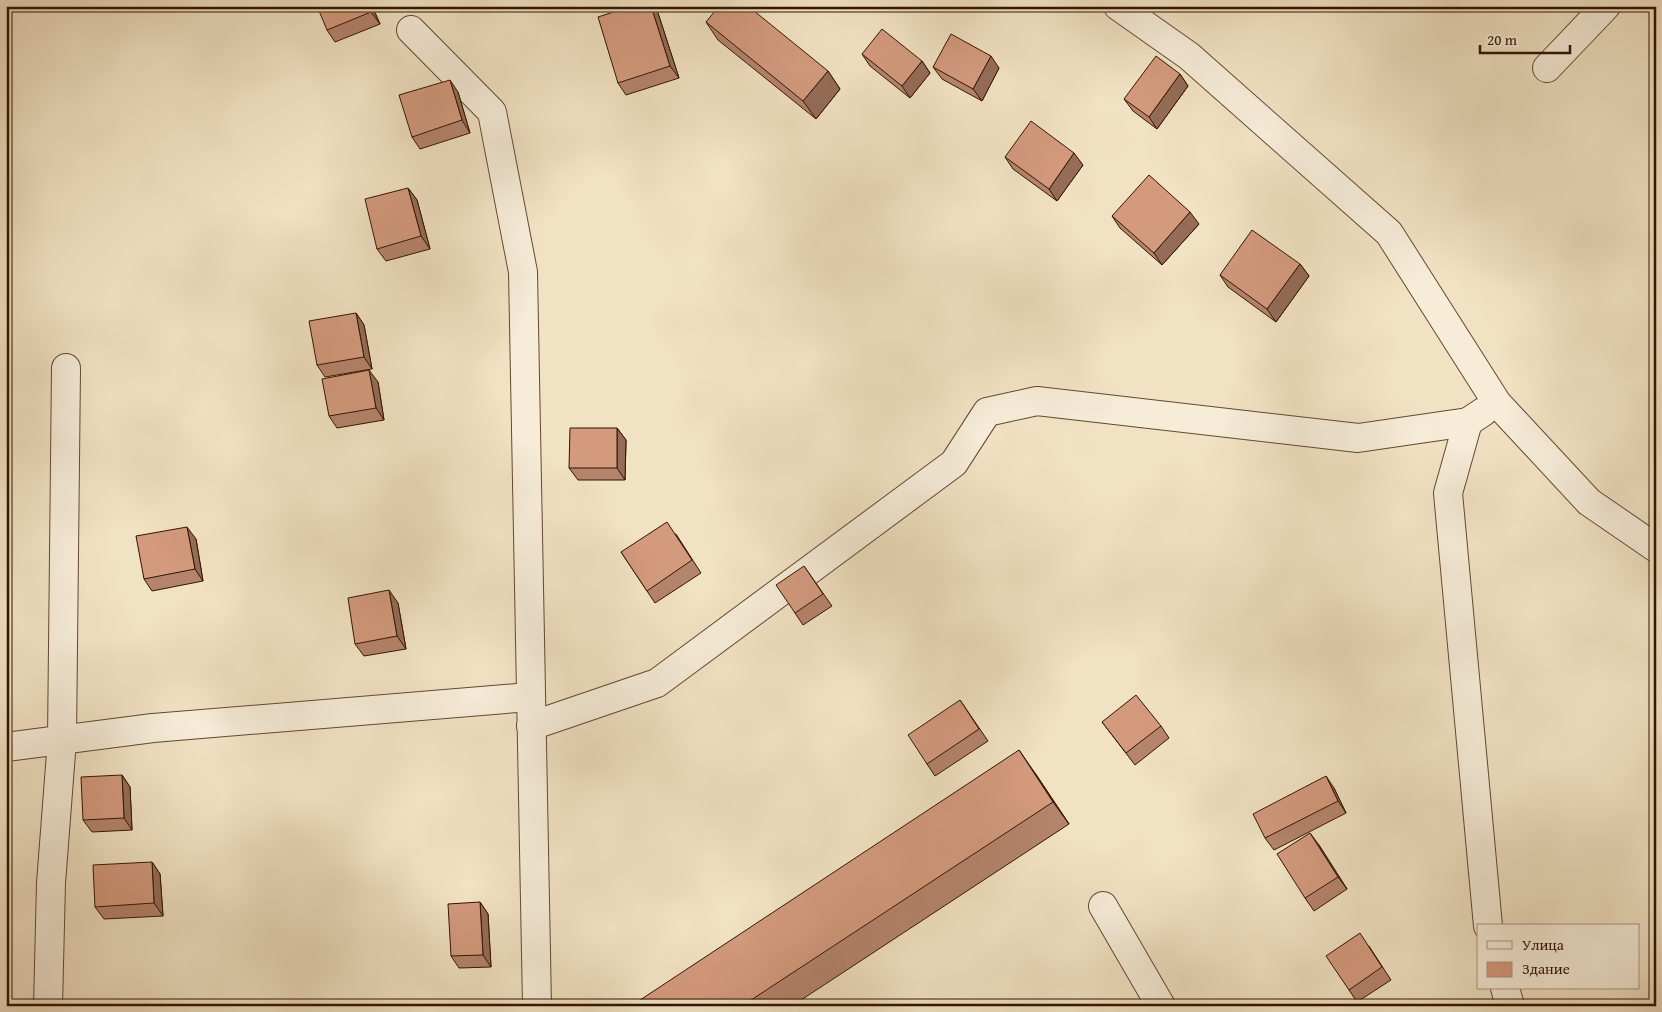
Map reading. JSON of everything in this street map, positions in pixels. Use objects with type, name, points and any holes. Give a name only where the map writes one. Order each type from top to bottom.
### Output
[{"type":"street","points":[[1118,6],[1189,56],[1389,233],[1497,403],[1589,502],[1656,548]]},
{"type":"street","points":[[1548,68],[1606,6]]},
{"type":"street","points":[[410,30],[492,112],[523,272],[537,1006]]},
{"type":"street","points":[[48,1006],[51,883],[62,740],[66,368]]},
{"type":"street","points":[[531,726],[657,683],[954,463],[987,412],[1037,401],[1358,438],[1468,422],[1497,403]]},
{"type":"street","points":[[1468,422],[1448,493],[1488,924]]},
{"type":"street","points":[[6,747],[153,728],[530,697]]},
{"type":"street","points":[[1103,906],[1161,1006]]},
{"type":"street","points":[[1506,990],[1510,1006]]},
{"type":"building","points":[[317,6],[369,6],[371,12],[327,30]]},
{"type":"building","points":[[632,6],[651,6],[670,66],[618,83],[598,17]]},
{"type":"building","points":[[719,6],[748,6],[828,71],[803,101],[706,22]]},
{"type":"building","points":[[882,29],[922,61],[902,86],[862,54]]},
{"type":"building","points":[[951,34],[991,56],[973,89],[933,67]]},
{"type":"building","points":[[1156,56],[1180,74],[1149,117],[1124,99]]},
{"type":"building","points":[[450,80],[462,120],[412,137],[399,95]]},
{"type":"building","points":[[1031,121],[1074,153],[1049,189],[1005,157]]},
{"type":"building","points":[[1149,175],[1190,212],[1154,253],[1112,216]]},
{"type":"building","points":[[408,188],[421,236],[377,249],[365,199]]},
{"type":"building","points":[[1252,230],[1300,264],[1267,309],[1220,275]]},
{"type":"building","points":[[356,313],[364,357],[317,365],[309,321]]},
{"type":"building","points":[[369,370],[376,408],[329,416],[322,379]]},
{"type":"building","points":[[570,428],[617,428],[617,468],[569,468]]},
{"type":"building","points":[[667,522],[692,560],[647,591],[621,552]]},
{"type":"building","points":[[187,527],[195,569],[144,579],[136,536]]},
{"type":"building","points":[[804,566],[823,594],[795,613],[776,585]]},
{"type":"building","points":[[389,590],[397,636],[355,644],[348,598]]},
{"type":"building","points":[[1136,695],[1161,726],[1126,753],[1102,722]]},
{"type":"building","points":[[960,700],[979,729],[927,764],[908,735]]},
{"type":"building","points":[[1019,750],[1053,802],[742,1006],[631,1006]]},
{"type":"building","points":[[122,775],[124,818],[83,820],[81,777]]},
{"type":"building","points":[[1326,776],[1338,801],[1265,838],[1253,814]]},
{"type":"building","points":[[1310,833],[1338,877],[1305,898],[1277,854]]},
{"type":"building","points":[[152,862],[154,903],[95,907],[93,865]]},
{"type":"building","points":[[480,902],[483,955],[451,956],[448,904]]},
{"type":"building","points":[[1360,933],[1382,967],[1349,990],[1326,956]]}]
